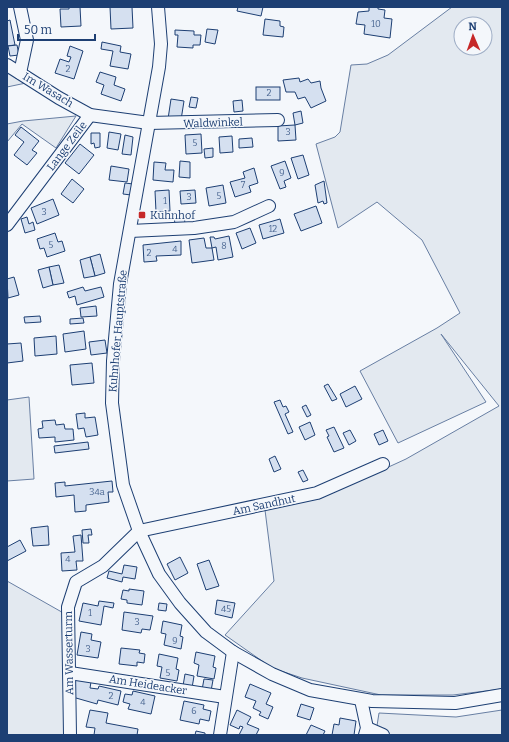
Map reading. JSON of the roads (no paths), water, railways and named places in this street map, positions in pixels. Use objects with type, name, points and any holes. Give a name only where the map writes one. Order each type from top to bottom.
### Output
[{"type":"street","points":[[20,7],[26,40],[20,73]]},
{"type":"street","name":"Kuhnhofer Hauptstraße","points":[[158,7],[161,44],[149,123],[120,284],[113,361],[112,402],[123,485],[139,531],[159,574],[180,603],[206,632],[233,652],[272,674],[310,690],[361,700],[455,702],[502,696]]},
{"type":"street","name":"Im Wasach","points":[[7,65],[59,98],[90,115]]},
{"type":"street","name":"Lange Zeile","points":[[7,225],[90,115],[149,123]]},
{"type":"street","name":"Waldwinkel","points":[[149,123],[278,120]]},
{"type":"street","points":[[130,231],[194,228],[234,222],[269,206]]},
{"type":"street","name":"Am Sandhut","points":[[139,531],[317,493],[383,464]]},
{"type":"street","name":"Am Wasserturm","points":[[70,735],[68,607],[76,582],[103,566],[139,531]]},
{"type":"street","points":[[220,735],[233,652]]},
{"type":"street","name":"Am Heideacker","points":[[70,673],[225,697]]},
{"type":"street","points":[[361,700],[366,732],[383,735]]},
{"type":"place","name":"Kuhnhof","points":[[142,215]]}]
